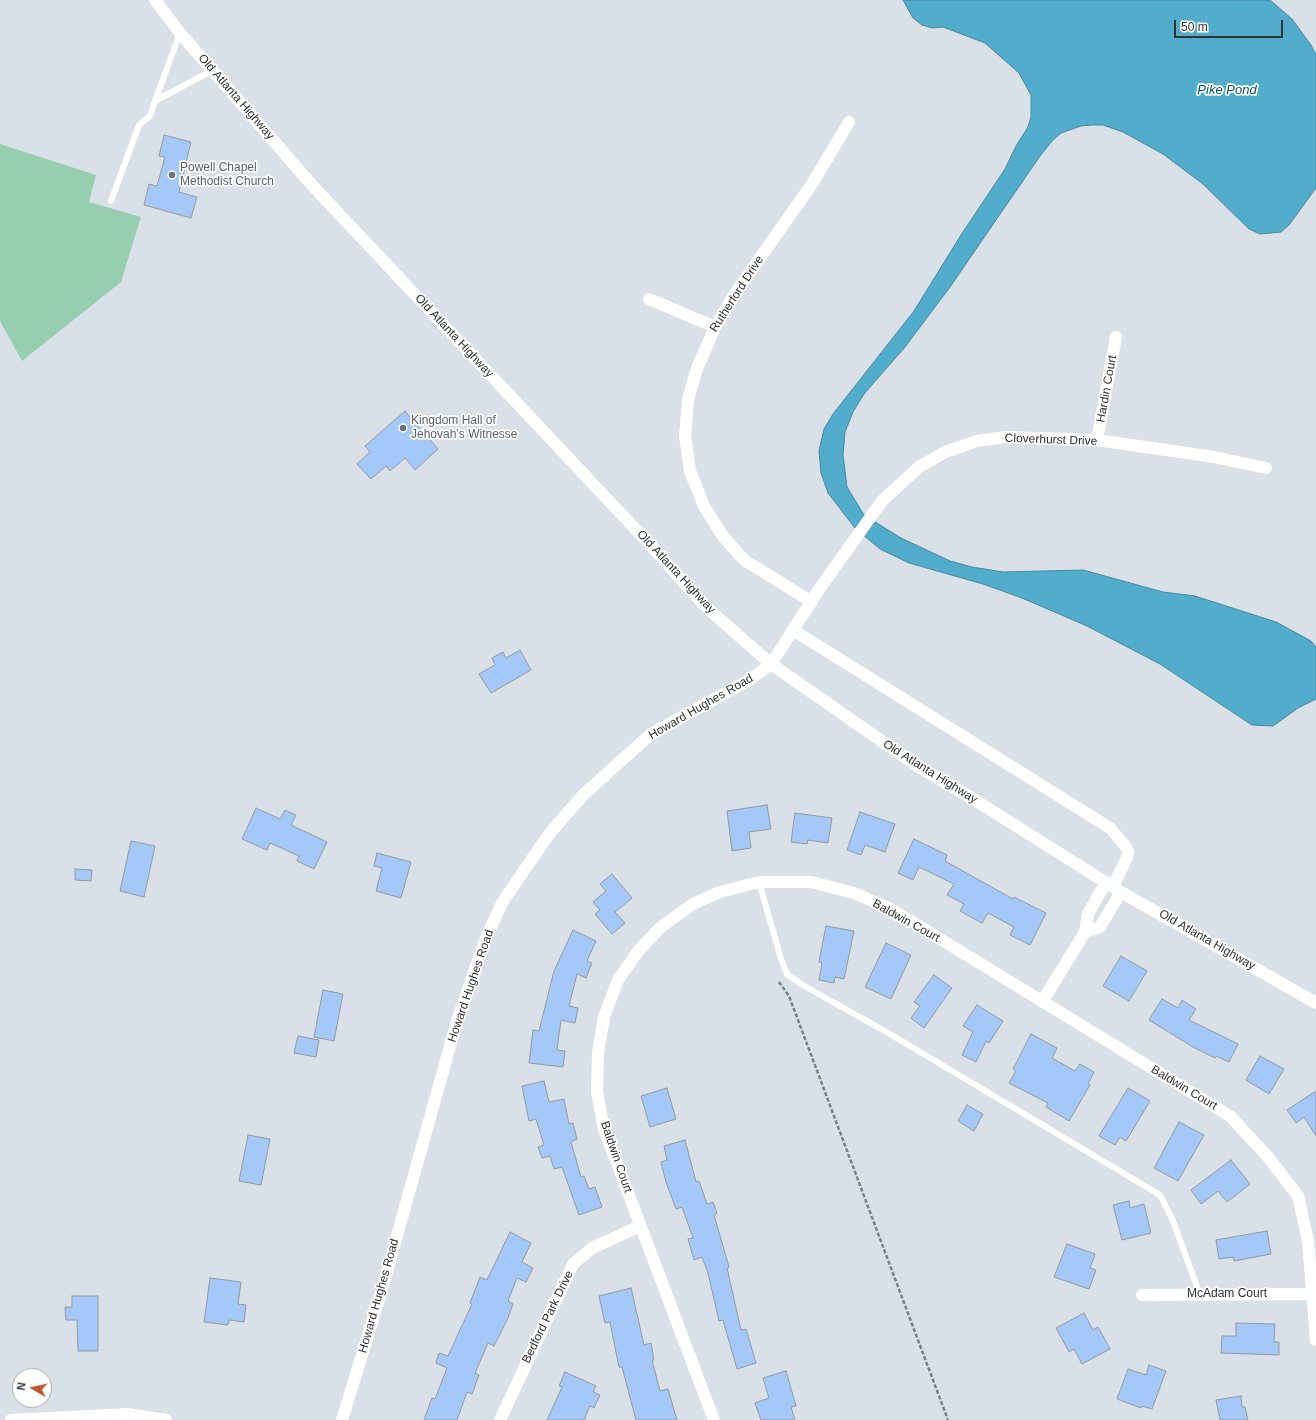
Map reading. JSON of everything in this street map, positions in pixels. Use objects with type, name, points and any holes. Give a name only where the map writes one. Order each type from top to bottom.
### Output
[{"type":"street","name":"Old Atlanta Highway","points":[[155,0],[180,33],[311,184],[641,534],[706,607],[771,664],[919,767],[1113,886],[1316,1003]]},
{"type":"street","name":"Rutherford Drive","points":[[812,602],[744,560],[722,535],[704,506],[690,471],[685,436],[688,400],[696,371],[715,327],[734,295],[812,184],[849,122]]},
{"type":"street","points":[[649,299],[715,327]]},
{"type":"street","name":"Hardin Court","points":[[1097,440],[1116,337]]},
{"type":"street","name":"Cloverhurst Drive","points":[[771,664],[882,501],[919,467],[945,452],[977,441],[1006,437],[1097,440],[1214,457],[1266,468]]},
{"type":"street","points":[[794,630],[1110,828],[1126,847],[1128,852],[1127,858],[1113,886],[1100,927],[1085,932]]},
{"type":"street","name":"Howard Hughes Road","points":[[342,1420],[383,1286],[457,1021],[486,938],[502,903],[550,833],[584,794],[615,764],[651,734],[751,679],[771,664]]},
{"type":"street","name":"Baldwin Court","points":[[714,1420],[604,1129],[597,1092],[598,1053],[604,1017],[618,980],[639,950],[661,927],[693,904],[720,892],[759,882],[779,880],[811,882],[854,893],[891,909],[1230,1116],[1262,1151],[1298,1196],[1308,1241],[1316,1340]]},
{"type":"street","points":[[1042,1002],[1085,932],[1088,914],[1113,886]]},
{"type":"street","name":"Bedford Park Drive","points":[[500,1420],[573,1264],[592,1248],[640,1226]]},
{"type":"street","name":"McAdam Court","points":[[1142,1295],[1312,1294]]},
{"type":"street","points":[[11,1420],[128,1414],[166,1420]]},
{"type":"lane","points":[[111,201],[139,125],[150,116],[180,33]]},
{"type":"lane","points":[[155,101],[213,70]]},
{"type":"lane","points":[[759,882],[781,959],[787,974],[801,984],[890,1034],[1160,1195],[1173,1222],[1200,1295]]},
{"type":"path","points":[[776,977],[789,996],[948,1420]]},
{"type":"green space","points":[[0,144],[96,175],[89,202],[141,217],[121,282],[22,361],[0,321]]},
{"type":"water","name":"Pike Pond","points":[[903,0],[1270,0],[1292,19],[1311,45],[1316,55],[1316,188],[1289,225],[1281,232],[1260,234],[1249,229],[1203,184],[1163,154],[1123,132],[1103,125],[1091,125],[1081,126],[1061,133],[1052,141],[1040,156],[950,287],[905,347],[864,394],[853,412],[845,432],[843,455],[847,487],[864,515],[901,538],[950,561],[972,567],[1003,572],[1083,570],[1163,592],[1195,596],[1276,622],[1311,641],[1316,647],[1316,699],[1298,708],[1273,726],[1252,725],[1160,664],[1087,626],[1022,598],[983,584],[909,563],[880,549],[855,528],[828,493],[821,473],[819,451],[824,429],[833,414],[914,311],[961,235],[1005,169],[1016,146],[1028,127],[1031,117],[1031,95],[1019,73],[985,43],[943,27],[932,28],[922,25],[913,18]]},
{"type":"building","name":"Powell Chapel Methodist Church","points":[[164,135],[191,142],[179,192],[197,197],[191,218],[144,205],[149,184],[157,186],[165,157],[159,156]]},
{"type":"building","name":"Kingdom Hall of Jehovah’s Witnesse","points":[[405,411],[438,449],[415,470],[405,458],[390,471],[386,466],[371,479],[357,464],[370,452],[365,446]]},
{"type":"building","points":[[520,650],[531,670],[491,693],[479,674],[495,665],[492,658],[503,652],[506,658]]},
{"type":"building","points":[[767,805],[771,829],[749,832],[751,848],[732,851],[727,811]]},
{"type":"building","points":[[256,808],[280,819],[285,810],[296,815],[291,825],[327,842],[314,869],[297,861],[299,856],[270,843],[267,850],[242,839]]},
{"type":"building","points":[[860,812],[895,824],[885,852],[865,845],[861,855],[847,850]]},
{"type":"building","points":[[795,813],[832,818],[828,843],[808,840],[807,844],[791,842]]},
{"type":"building","points":[[914,839],[947,855],[945,861],[1013,899],[1014,897],[1046,913],[1030,945],[1010,935],[1014,927],[988,913],[982,923],[960,911],[964,904],[947,895],[954,884],[919,867],[913,880],[898,873]]},
{"type":"building","points":[[131,841],[155,846],[144,897],[120,891]]},
{"type":"building","points":[[377,853],[411,862],[401,898],[376,891],[382,868],[374,866]]},
{"type":"building","points":[[75,869],[92,870],[91,881],[75,880]]},
{"type":"building","points":[[612,874],[632,898],[615,912],[625,923],[612,934],[595,914],[600,910],[593,902],[606,891],[600,884]]},
{"type":"building","points":[[826,926],[854,931],[844,979],[835,977],[834,983],[819,980],[822,963],[819,962]]},
{"type":"building","points":[[573,930],[596,941],[587,961],[592,963],[586,978],[577,974],[569,1006],[578,1008],[575,1023],[561,1020],[557,1050],[565,1051],[563,1067],[529,1063],[533,1030],[539,1031],[554,971]]},
{"type":"building","points":[[886,943],[911,955],[891,999],[865,987]]},
{"type":"building","points":[[1121,956],[1147,971],[1129,1001],[1103,986]]},
{"type":"building","points":[[934,975],[952,988],[924,1028],[911,1018],[920,1006],[914,1002]]},
{"type":"building","points":[[323,990],[343,994],[334,1041],[314,1037]]},
{"type":"building","points":[[1162,999],[1178,1008],[1182,1000],[1196,1009],[1189,1020],[1238,1044],[1229,1062],[1216,1056],[1215,1058],[1193,1047],[1149,1020]]},
{"type":"building","points":[[977,1005],[1003,1021],[989,1043],[986,1041],[976,1062],[962,1055],[973,1032],[963,1026]]},
{"type":"building","points":[[1031,1034],[1057,1048],[1052,1058],[1075,1071],[1080,1064],[1094,1072],[1088,1084],[1090,1085],[1069,1121],[1046,1107],[1048,1103],[1009,1083],[1016,1071],[1013,1069]]},
{"type":"building","points":[[298,1036],[319,1040],[316,1057],[294,1053]]},
{"type":"building","points":[[1260,1056],[1284,1069],[1269,1094],[1246,1080]]},
{"type":"building","points":[[544,1081],[549,1102],[564,1099],[569,1124],[573,1123],[577,1139],[571,1142],[581,1177],[584,1176],[589,1189],[595,1187],[602,1207],[579,1215],[562,1167],[554,1169],[550,1156],[542,1158],[538,1147],[544,1145],[536,1119],[529,1121],[522,1086]]},
{"type":"building","points":[[667,1088],[676,1119],[650,1127],[641,1096]]},
{"type":"building","points":[[1128,1088],[1150,1101],[1126,1141],[1120,1137],[1115,1145],[1099,1136]]},
{"type":"building","points":[[1316,1091],[1316,1136],[1304,1117],[1296,1123],[1287,1110]]},
{"type":"building","points":[[967,1105],[983,1114],[974,1131],[958,1121]]},
{"type":"building","points":[[1179,1122],[1204,1135],[1178,1181],[1154,1168]]},
{"type":"building","points":[[248,1135],[270,1139],[261,1185],[239,1181]]},
{"type":"building","points":[[685,1140],[696,1182],[699,1181],[707,1204],[713,1202],[717,1213],[714,1215],[729,1267],[727,1268],[741,1330],[746,1329],[756,1363],[737,1369],[723,1320],[719,1321],[708,1273],[702,1257],[694,1260],[688,1239],[693,1238],[682,1207],[676,1209],[666,1182],[661,1162],[667,1160],[664,1146]]},
{"type":"building","points":[[1231,1160],[1250,1184],[1227,1202],[1218,1191],[1201,1204],[1191,1190]]},
{"type":"building","points":[[1129,1201],[1130,1208],[1144,1204],[1151,1233],[1122,1240],[1113,1205]]},
{"type":"building","points":[[1267,1231],[1271,1254],[1234,1261],[1233,1257],[1219,1259],[1216,1240]]},
{"type":"building","points":[[510,1232],[531,1243],[522,1262],[533,1268],[526,1282],[517,1278],[508,1301],[513,1304],[508,1318],[494,1346],[488,1343],[475,1373],[479,1375],[472,1394],[467,1392],[457,1420],[424,1420],[432,1398],[435,1399],[447,1368],[436,1363],[439,1353],[448,1356],[472,1304],[470,1303],[480,1277],[487,1280]]},
{"type":"building","points":[[1067,1244],[1095,1254],[1090,1268],[1096,1270],[1089,1289],[1054,1277]]},
{"type":"building","points":[[210,1278],[241,1282],[238,1304],[246,1305],[244,1322],[229,1320],[228,1325],[204,1322]]},
{"type":"building","points":[[631,1288],[644,1345],[651,1343],[654,1360],[652,1360],[660,1391],[668,1389],[677,1420],[636,1420],[622,1367],[619,1367],[610,1322],[605,1323],[599,1296]]},
{"type":"building","points":[[72,1296],[98,1296],[98,1351],[78,1351],[77,1320],[66,1320],[65,1307],[72,1307]]},
{"type":"building","points":[[1084,1313],[1093,1330],[1098,1327],[1110,1349],[1082,1364],[1074,1349],[1069,1352],[1056,1328]]},
{"type":"building","points":[[1236,1323],[1275,1324],[1274,1342],[1279,1342],[1279,1355],[1221,1353],[1222,1336],[1236,1336]]},
{"type":"building","points":[[1149,1365],[1166,1371],[1152,1409],[1142,1406],[1141,1408],[1117,1399],[1128,1369],[1146,1375]]},
{"type":"building","points":[[786,1371],[796,1406],[791,1407],[795,1420],[761,1420],[755,1403],[769,1398],[763,1378]]},
{"type":"building","points":[[565,1372],[596,1386],[593,1392],[600,1395],[594,1408],[590,1406],[584,1420],[547,1420],[562,1387],[559,1386]]},
{"type":"building","points":[[1241,1396],[1242,1407],[1245,1407],[1248,1420],[1220,1420],[1216,1400]]},
{"type":"place","name":"Powell Chapel Methodist Church","points":[[172,175]]},
{"type":"place","name":"Kingdom Hall of Jehovah’s Witnesse","points":[[403,428]]}]
